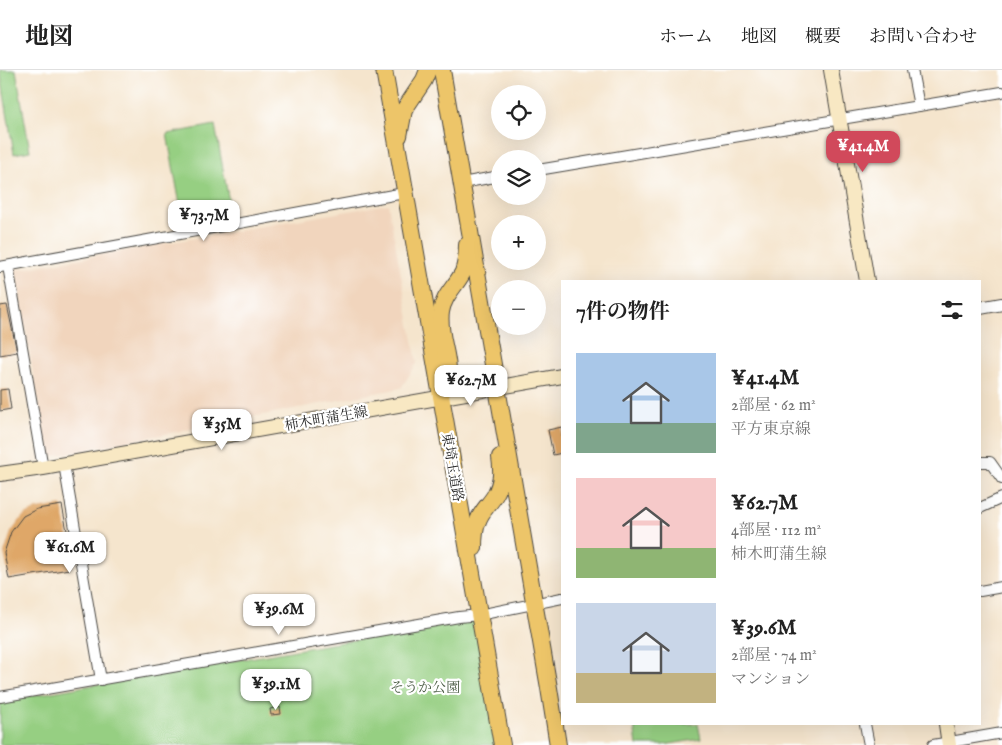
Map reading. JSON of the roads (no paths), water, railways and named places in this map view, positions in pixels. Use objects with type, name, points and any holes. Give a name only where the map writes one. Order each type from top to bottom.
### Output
[{"type":"highway","name":"東埼玉道路","points":[[384,70],[502,745]]},
{"type":"highway","points":[[398,154],[399,135],[404,110],[424,80],[428,70]]},
{"type":"highway","points":[[442,70],[498,387],[558,745]]},
{"type":"highway","points":[[440,398],[447,382],[448,370],[440,323],[441,312],[449,292],[466,263],[467,216]]},
{"type":"highway","points":[[472,573],[475,530],[478,521],[495,495],[501,477],[493,416],[493,403],[498,387]]},
{"type":"main road","points":[[831,70],[867,280]]},
{"type":"main road","name":"柿木町蒲生線","points":[[0,474],[561,376]]},
{"type":"main road","points":[[946,725],[949,744]]},
{"type":"street","points":[[912,70],[919,106]]},
{"type":"street","points":[[546,169],[1002,92]]},
{"type":"street","points":[[462,183],[491,178]]},
{"type":"street","points":[[43,468],[4,266],[404,192]]},
{"type":"street","points":[[981,308],[1002,304]]},
{"type":"street","points":[[981,462],[990,462],[1002,479]]},
{"type":"street","points":[[64,464],[101,680]]},
{"type":"street","points":[[981,508],[1002,498]]},
{"type":"street","points":[[981,590],[1002,587]]},
{"type":"street","points":[[0,698],[479,615],[534,602],[561,598]]},
{"type":"street","points":[[865,725],[869,745]]},
{"type":"street","points":[[934,745],[949,744],[1002,732]]},
{"type":"park label","name":"そうか公園","points":[[425,687]]}]
